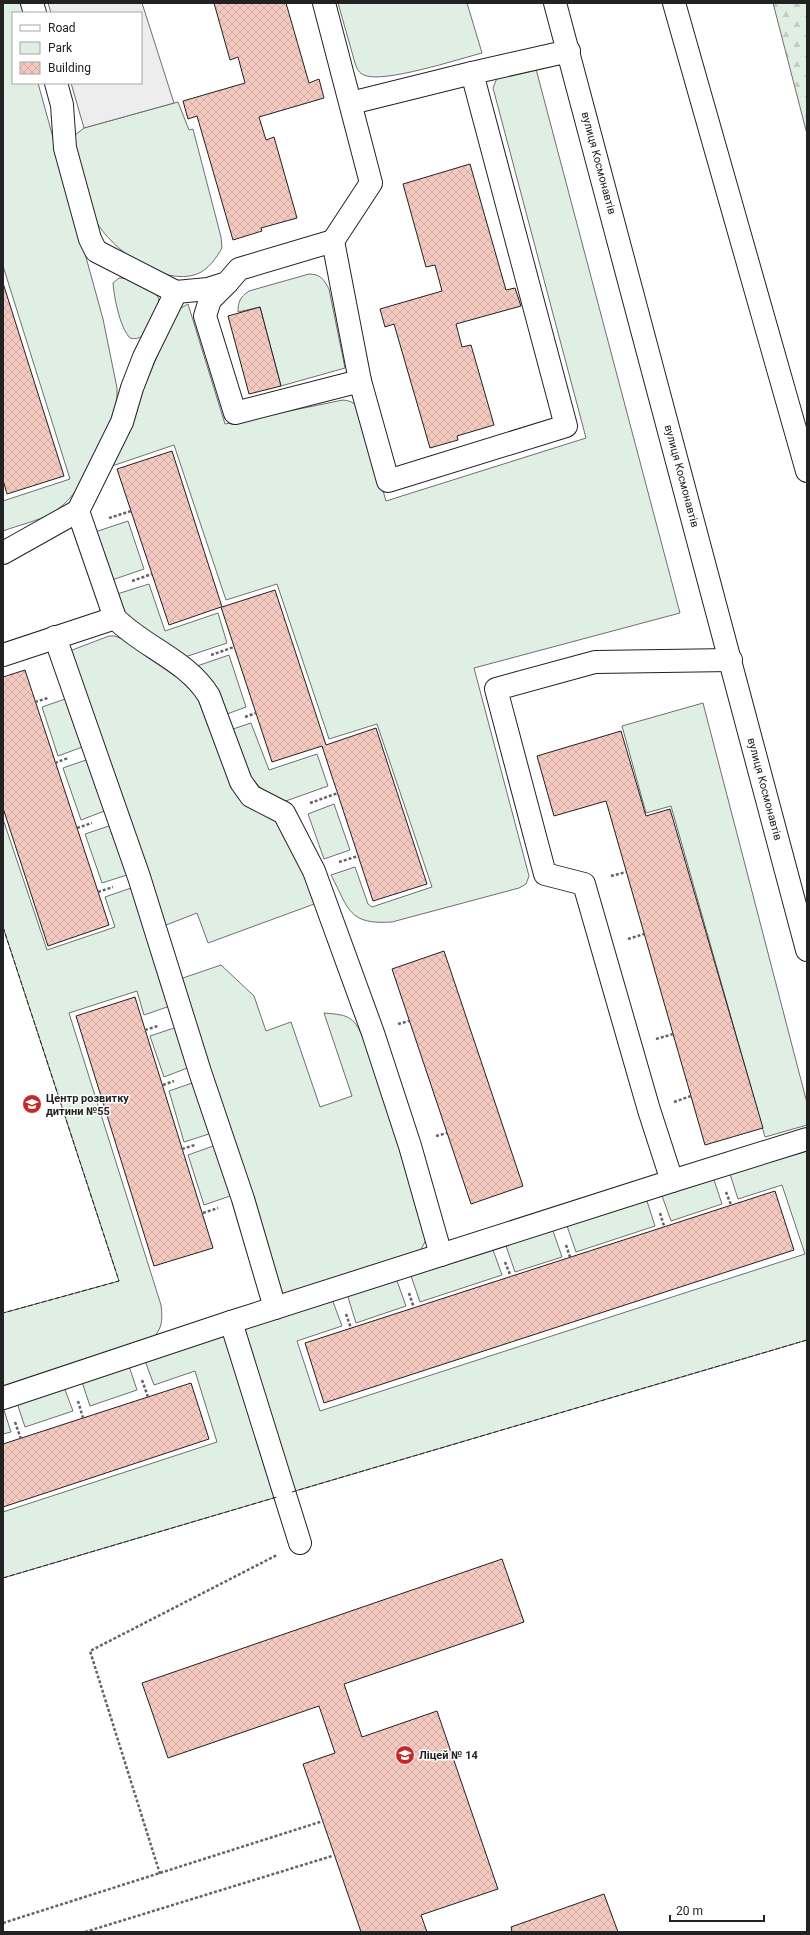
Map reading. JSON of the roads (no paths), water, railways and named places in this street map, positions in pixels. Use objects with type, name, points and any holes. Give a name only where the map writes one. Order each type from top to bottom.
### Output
[{"type":"street","points":[[324,3],[371,183],[333,241],[238,268],[227,284],[210,300],[205,316],[235,413],[360,381]]},
{"type":"street","name":"вулиця Космонавтів","points":[[555,3],[807,950]]},
{"type":"street","points":[[674,3],[807,471]]},
{"type":"street","points":[[351,103],[569,51]]},
{"type":"street","points":[[333,241],[360,381],[388,481],[566,426],[472,73]]},
{"type":"street","points":[[56,84],[62,105],[65,148],[90,239],[96,251],[176,292],[208,290],[227,284]]},
{"type":"street","points":[[3,553],[78,511],[122,422],[132,388],[144,357],[176,292]]},
{"type":"street","points":[[78,511],[115,618],[123,627],[180,666],[202,684],[211,702],[241,782],[251,796],[284,812],[314,871],[373,1033],[410,1146],[441,1255]]},
{"type":"street","points":[[3,653],[115,618]]},
{"type":"street","points":[[55,637],[138,877],[200,1072],[243,1199],[275,1308]]},
{"type":"street","points":[[672,1181],[649,1110],[584,884],[545,874],[496,689],[595,662],[731,660]]},
{"type":"street","points":[[3,1398],[231,1322],[807,1139]]},
{"type":"street","points":[[231,1322],[300,1543]]},
{"type":"place","name":"Центр розвитку дитини №55","points":[[32,1104]]},
{"type":"place","name":"Ліцей № 14","points":[[405,1755]]}]
